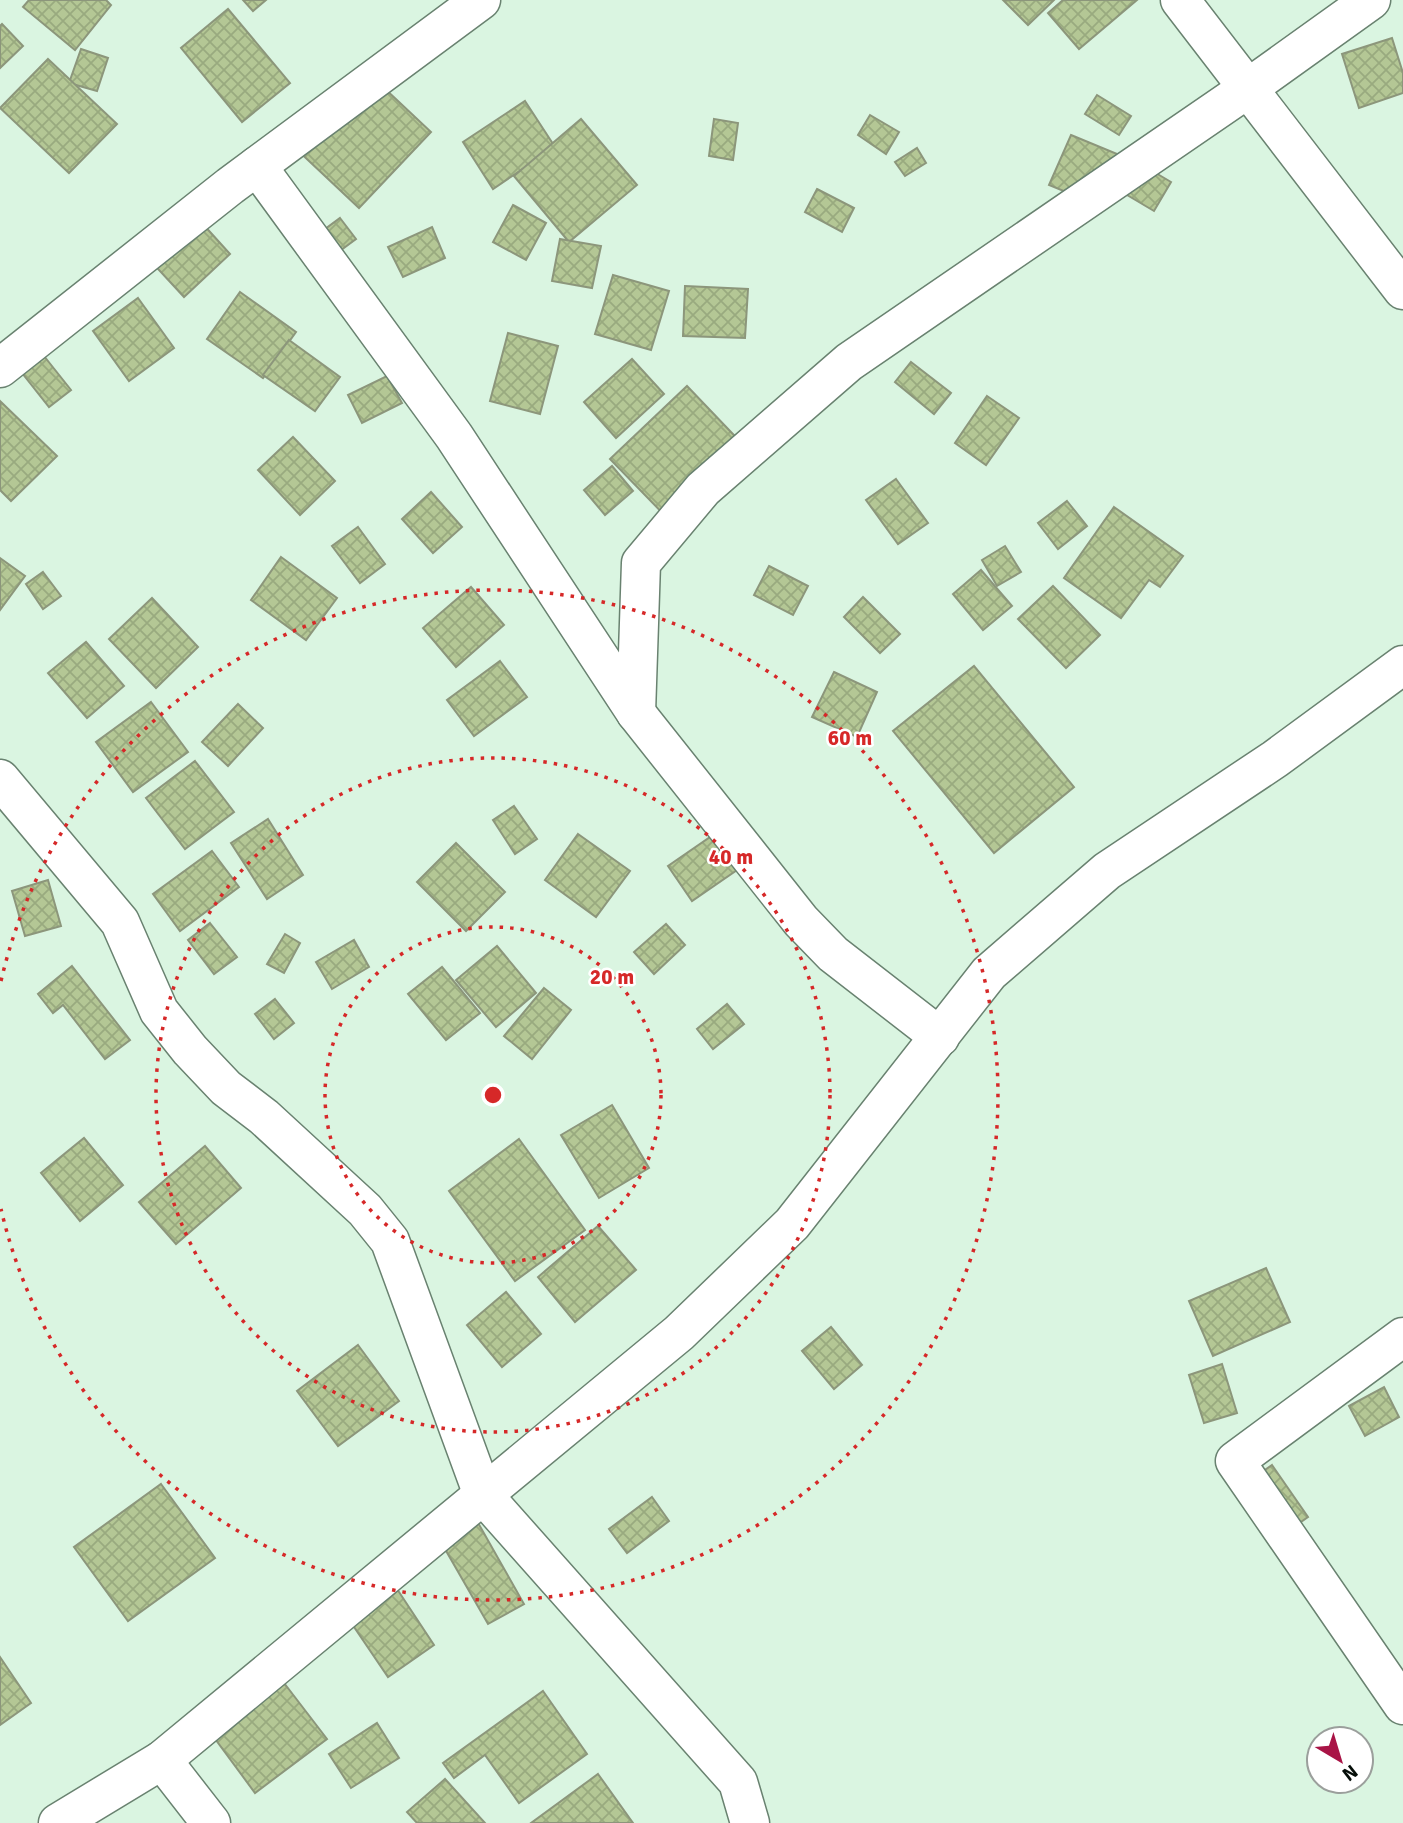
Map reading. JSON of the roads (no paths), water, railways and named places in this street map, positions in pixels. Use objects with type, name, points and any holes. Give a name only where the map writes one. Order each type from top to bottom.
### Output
[{"type":"street","points":[[0,368],[257,166],[481,0]]},
{"type":"street","points":[[1180,0],[1403,290]]},
{"type":"street","points":[[636,713],[641,563],[703,489],[849,362],[1247,89],[1371,0]]},
{"type":"street","points":[[257,166],[454,436],[636,713],[801,922],[833,954],[940,1037]]},
{"type":"street","points":[[58,1823],[162,1760],[679,1334],[792,1224],[989,973],[1107,871],[1275,759],[1403,665]]},
{"type":"street","points":[[0,779],[120,922],[159,1011],[190,1050],[226,1088],[264,1117],[355,1200],[390,1241],[483,1495],[738,1782],[750,1823]]},
{"type":"street","points":[[1403,1338],[1236,1461],[1403,1705]]},
{"type":"street","points":[[162,1760],[211,1823]]}]
